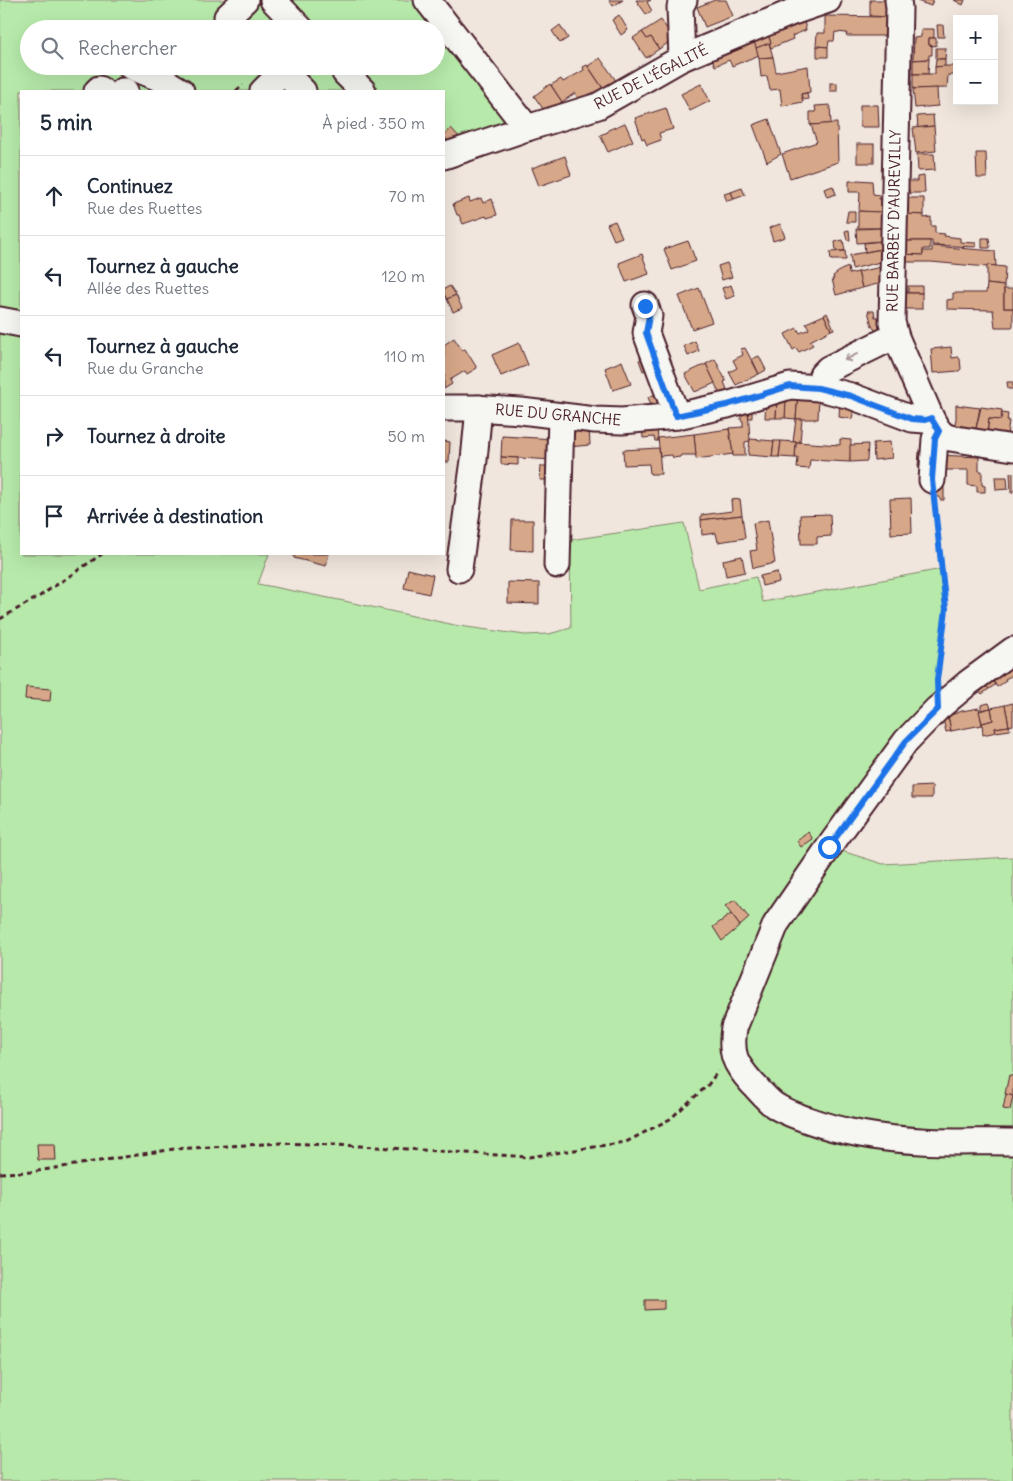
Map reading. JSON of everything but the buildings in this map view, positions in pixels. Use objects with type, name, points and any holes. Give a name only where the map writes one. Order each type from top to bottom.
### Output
[{"type":"street","points":[[225,20],[245,0]]},
{"type":"street","points":[[273,0],[292,20]]},
{"type":"street","points":[[427,0],[443,20]]},
{"type":"street","points":[[682,58],[680,7],[684,0]]},
{"type":"street","name":"RUE DE L'ÉGALITÉ","points":[[445,156],[598,106],[682,58],[790,13],[828,0]]},
{"type":"street","name":"RUE BARBEY D'AUREVILLY","points":[[898,0],[892,322],[896,337],[935,424]]},
{"type":"street","points":[[445,23],[527,128]]},
{"type":"street","points":[[151,75],[161,79],[188,82]]},
{"type":"street","points":[[264,90],[275,75]]},
{"type":"street","points":[[286,75],[302,90]]},
{"type":"street","points":[[346,75],[362,90]]},
{"type":"street","points":[[645,306],[649,316],[646,333],[676,416]]},
{"type":"street","points":[[0,320],[20,324]]},
{"type":"street","points":[[818,388],[822,374],[828,369],[896,337]]},
{"type":"street","name":"RUE DU GRANCHE","points":[[445,408],[521,411],[595,420],[622,421],[676,416],[727,405],[790,386],[818,388],[851,396],[912,419],[925,420],[935,424],[950,438],[1013,448]]},
{"type":"street","points":[[459,569],[479,408]]},
{"type":"street","points":[[557,565],[561,416]]},
{"type":"street","points":[[932,480],[935,424]]},
{"type":"street","points":[[1013,650],[968,683],[938,709],[906,741],[829,847],[776,924],[734,1028],[732,1040],[732,1052],[742,1072],[774,1105],[790,1114],[823,1126],[860,1134],[922,1142],[1013,1142]]},
{"type":"path","points":[[932,480],[946,609],[937,680],[938,709]]},
{"type":"path","points":[[0,619],[40,596],[101,555]]},
{"type":"path","points":[[0,1173],[31,1172],[174,1149],[281,1144],[360,1146],[529,1157],[626,1142],[670,1119],[708,1085],[732,1052]]},
{"type":"green space","points":[[0,0],[427,0],[443,20],[20,20],[20,75],[445,75],[445,23],[527,128],[445,149],[445,90],[20,90],[20,555],[269,555],[258,584],[459,626],[525,635],[549,634],[571,628],[570,540],[684,523],[699,589],[756,577],[763,602],[942,569],[946,609],[937,680],[937,709],[829,847],[883,864],[1013,857],[1013,1481],[0,1481]]},
{"type":"route","points":[[645,306],[649,316],[646,333],[676,416],[727,405],[790,386],[818,388],[851,396],[906,418],[925,420],[931,418],[939,431],[935,439],[932,480],[946,609],[937,680],[938,709],[906,741],[829,847]]}]
